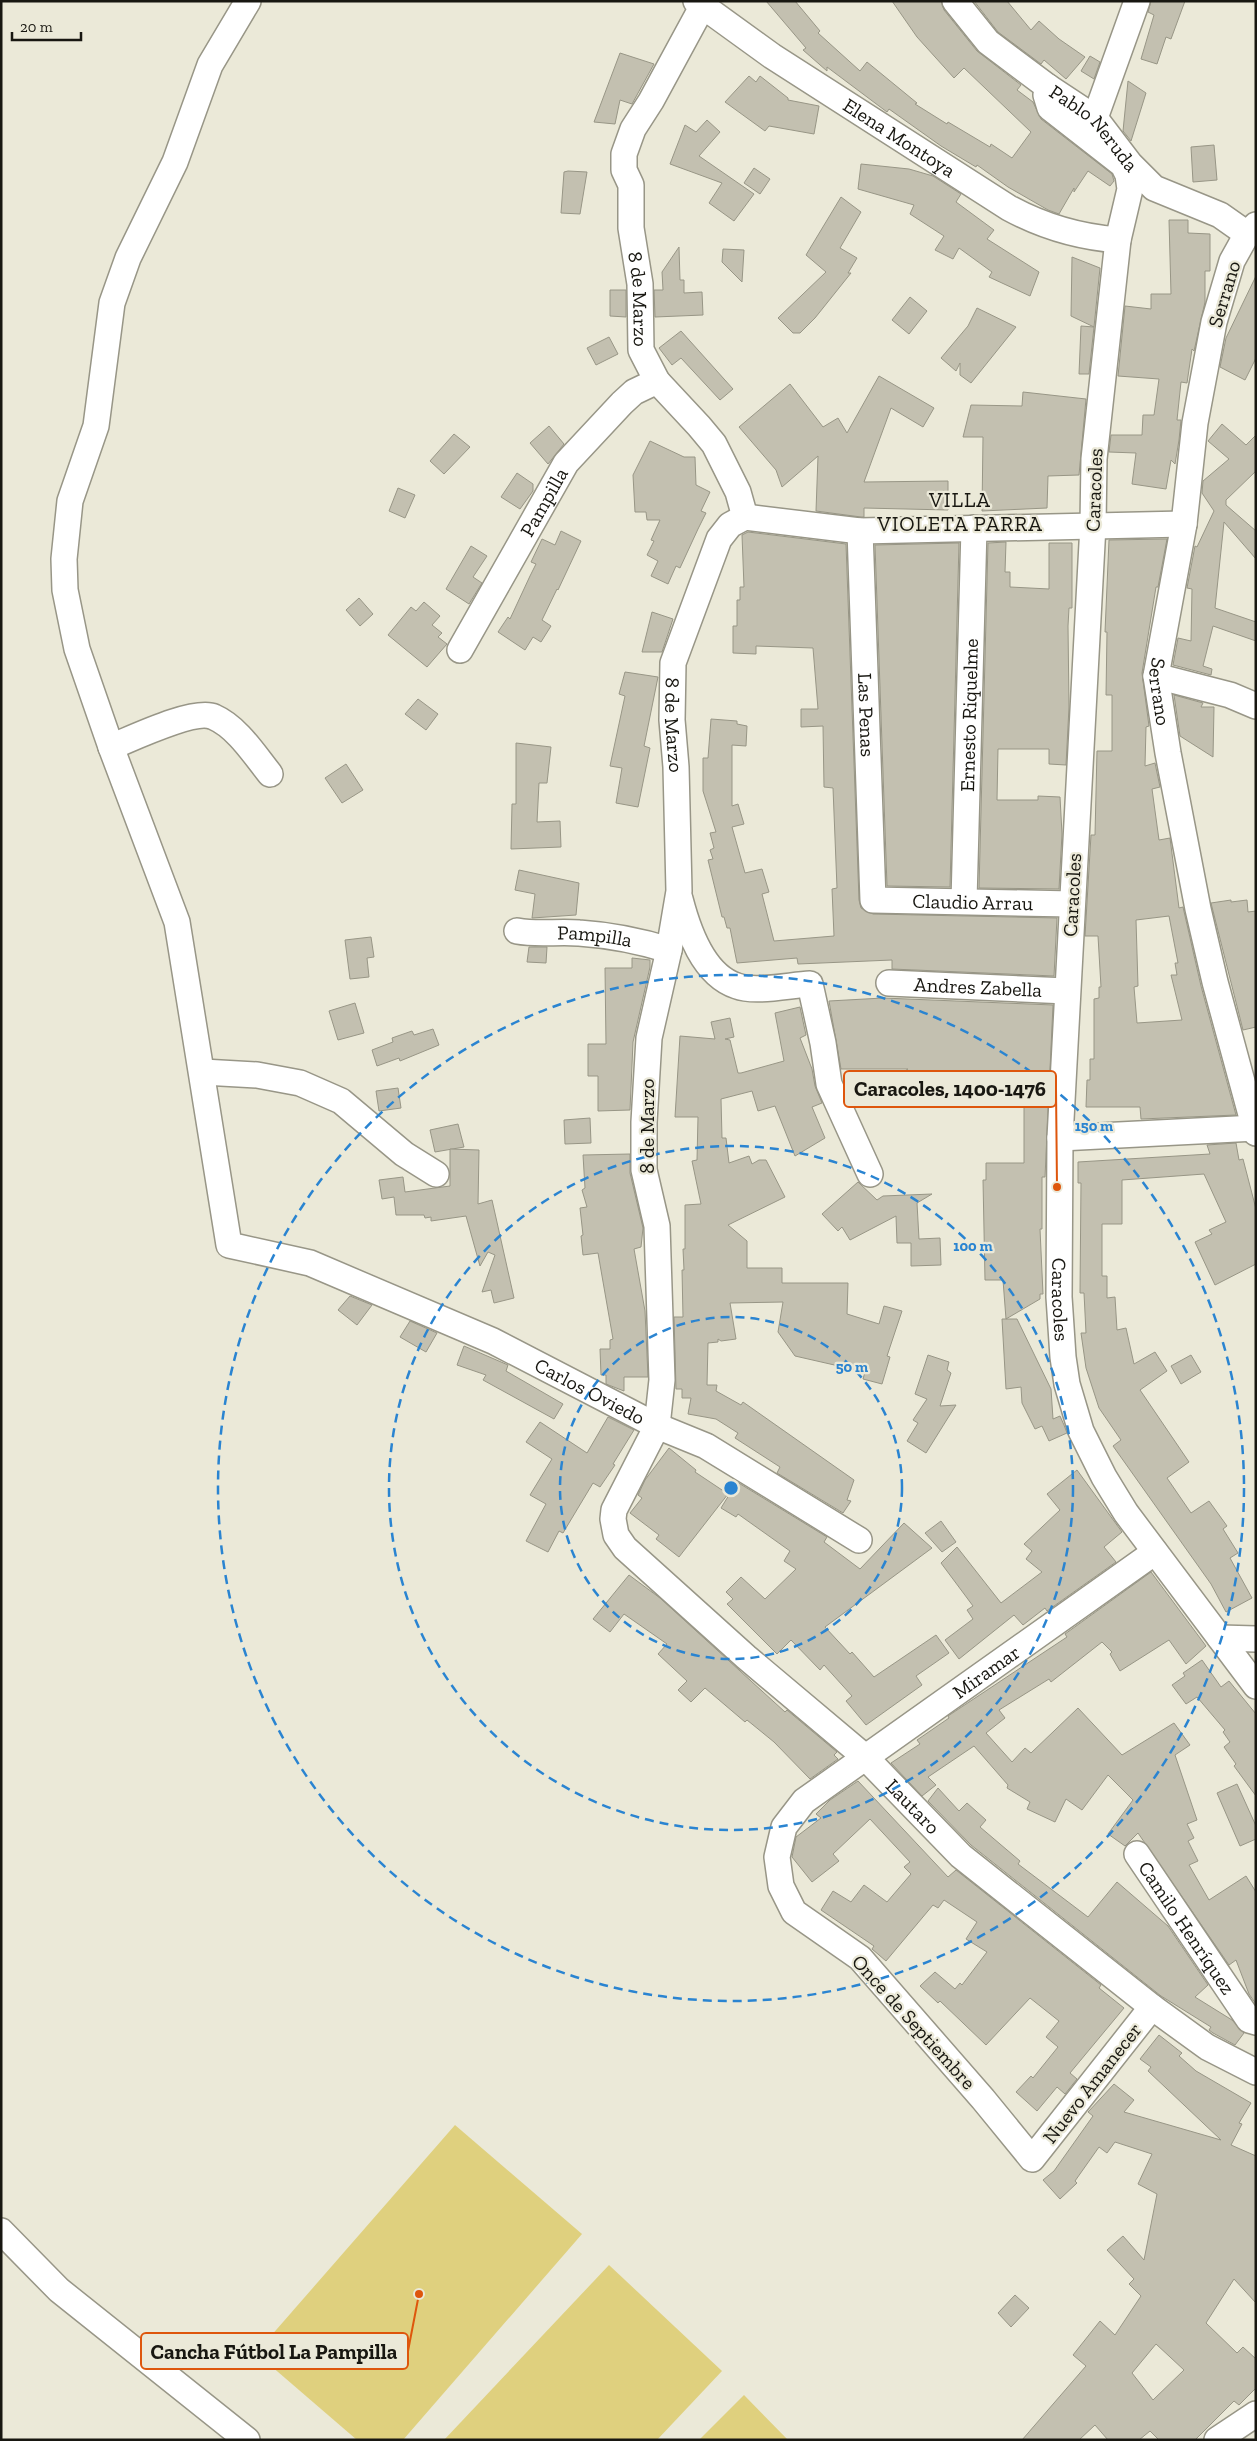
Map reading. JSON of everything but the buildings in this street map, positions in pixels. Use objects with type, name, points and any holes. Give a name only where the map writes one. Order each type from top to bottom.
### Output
[{"type":"street","points":[[248,1],[210,66],[175,162],[128,258],[112,303],[96,426],[70,501],[64,560],[65,590],[77,649],[111,747],[178,922],[202,1072],[257,1075],[300,1083],[341,1101],[404,1154],[436,1174]]},
{"type":"street","name":"Pablo Neruda","points":[[955,1],[988,42],[1048,87],[1095,118],[1130,164],[1154,188],[1252,230]]},
{"type":"street","points":[[1095,118],[1137,1]]},
{"type":"street","name":"Elena Montoya","points":[[699,4],[772,56],[1009,208],[1042,224],[1070,234],[1118,240]]},
{"type":"street","name":"8 de Marzo","points":[[617,1503],[658,1426],[662,1380],[658,1226],[644,1170],[644,1122],[649,1038],[669,950],[679,891],[676,767],[672,720],[673,663],[719,539],[730,525],[745,517],[738,492],[714,444],[657,381],[641,350],[640,284],[631,228],[631,185],[624,170],[624,154],[633,129],[651,101],[699,4]]},
{"type":"street","name":"Caracoles","points":[[1048,87],[1046,95],[1050,108],[1123,165],[1128,174],[1130,189],[1118,240],[1094,460],[1093,525],[1060,1138],[1059,1297],[1063,1357],[1067,1384],[1081,1431],[1104,1477],[1126,1513],[1256,1686]]},
{"type":"street","name":"Serrano","points":[[1252,230],[1232,260],[1214,322],[1195,423],[1184,524],[1156,676],[1168,754],[1198,909],[1229,1037],[1256,1130]]},
{"type":"street","name":"Pampilla","points":[[460,650],[566,463],[634,392],[657,381]]},
{"type":"street","points":[[745,517],[860,531],[1184,524]]},
{"type":"street","name":"Ernesto Riquelme","points":[[964,901],[974,528]]},
{"type":"street","name":"Las Penas","points":[[860,531],[873,900]]},
{"type":"street","points":[[1156,676],[1230,696],[1256,706]]},
{"type":"street","points":[[111,747],[184,719],[212,716],[233,730],[270,774]]},
{"type":"street","points":[[679,891],[687,925],[700,952],[719,976],[736,986],[750,989],[810,984],[823,1043],[829,1084],[870,1174]]},
{"type":"street","name":"Claudio Arrau","points":[[873,900],[1072,904]]},
{"type":"street","name":"Pampilla","points":[[517,931],[537,934],[577,932],[646,942],[669,950]]},
{"type":"street","name":"Andres Zabella","points":[[889,983],[1067,991]]},
{"type":"street","name":"Carlos Oviedo","points":[[202,1072],[229,1245],[310,1263],[493,1342],[658,1426],[706,1446],[859,1540]]},
{"type":"street","points":[[1060,1138],[1256,1130]]},
{"type":"street","name":"Lautaro","points":[[617,1503],[614,1510],[614,1527],[626,1548],[746,1657],[865,1757],[961,1856],[1152,2008],[1214,2051],[1256,2072]]},
{"type":"street","name":"Miramar","points":[[816,1792],[1155,1552]]},
{"type":"street","points":[[1220,1638],[1256,1639]]},
{"type":"street","name":"Once de Septiembre","points":[[816,1792],[793,1814],[779,1842],[778,1872],[786,1900],[794,1912],[860,1958],[983,2099],[1032,2159]]},
{"type":"street","name":"Camilo Henríquez","points":[[1137,1854],[1229,1992],[1249,2020],[1256,2022]]},
{"type":"street","name":"Nuevo Amanecer","points":[[1032,2159],[1152,2008]]},
{"type":"street","points":[[1,2231],[59,2290],[247,2440]]},
{"type":"street","points":[[1217,2440],[1256,2414]]},
{"type":"shaded area","points":[[455,2125],[582,2234],[403,2440],[357,2440],[256,2353]]},
{"type":"shaded area","points":[[609,2265],[722,2371],[657,2440],[444,2440]]},
{"type":"shaded area","points":[[744,2395],[788,2440],[699,2440]]},
{"type":"place","name":"Caracoles, 1400-1476","points":[[1057,1187]]},
{"type":"place","name":"Cancha Fútbol La Pampilla","points":[[419,2294]]},
{"type":"district","name":"VILLA VIOLETA PARRA","points":[[960,512]]}]
